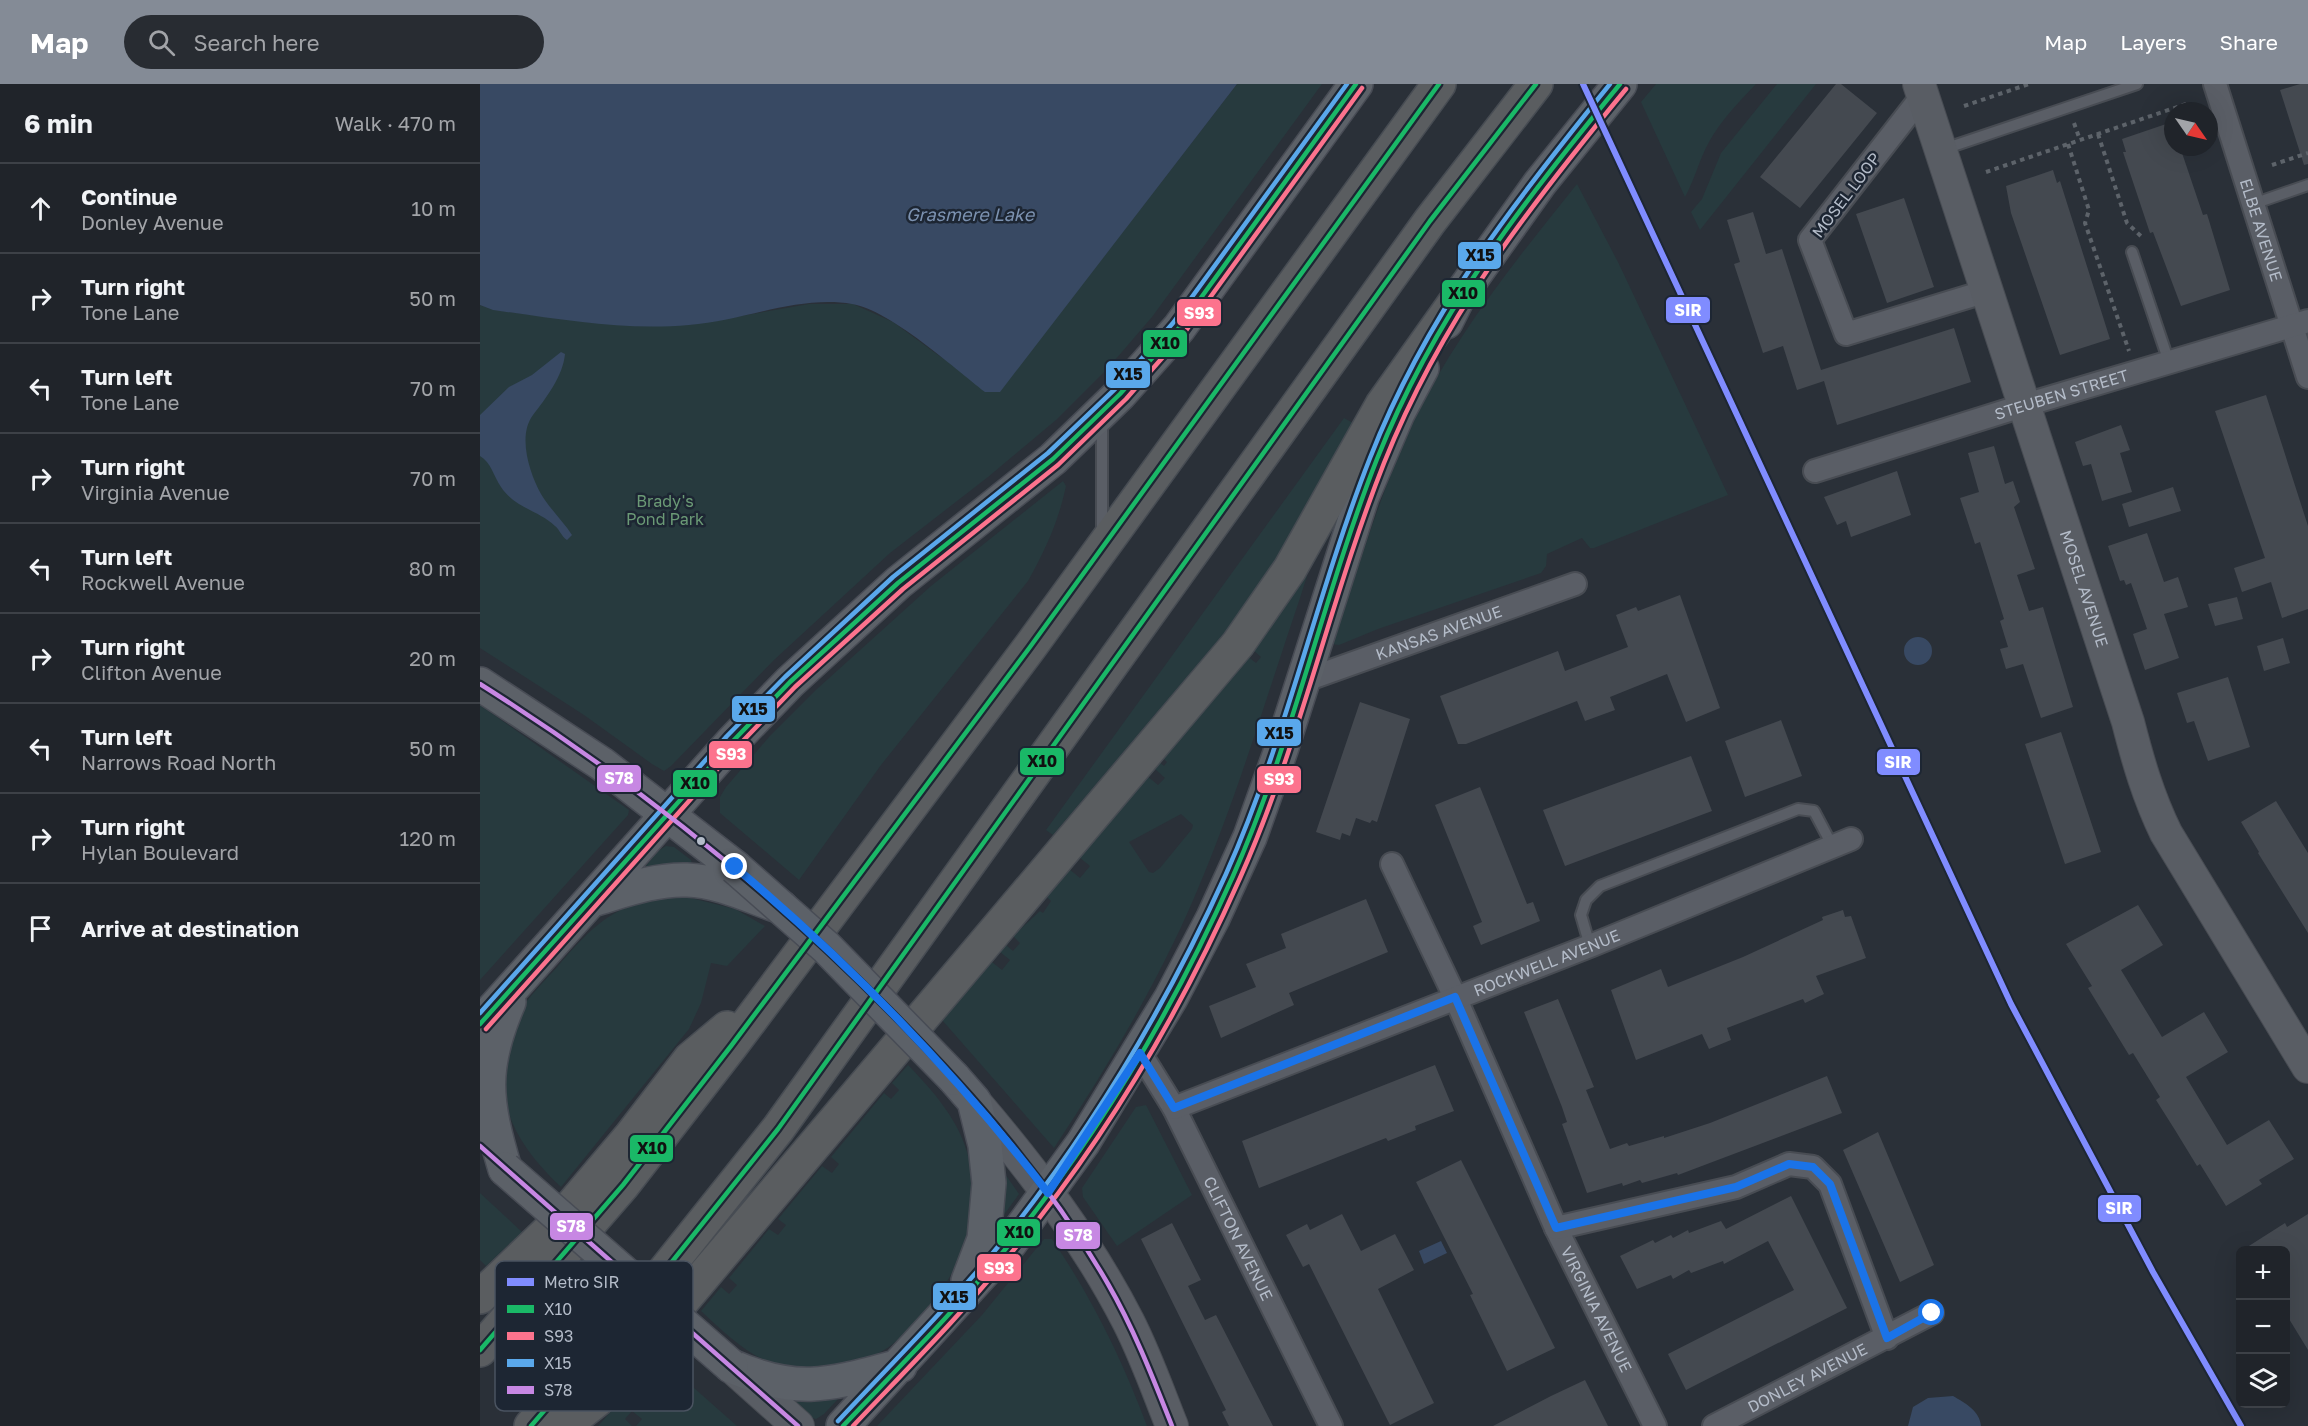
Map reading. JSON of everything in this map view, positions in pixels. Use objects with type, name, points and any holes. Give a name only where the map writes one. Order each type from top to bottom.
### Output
[{"type":"highway","points":[[557,1261],[623,1185],[776,986],[1102,547],[1439,84]]},
{"type":"highway","points":[[672,1261],[778,1129],[1430,221],[1536,84]]},
{"type":"highway","points":[[693,1289],[1238,644],[1296,560],[1382,405],[1458,298]]},
{"type":"highway","points":[[519,1261],[578,1200],[690,1059],[776,986]]},
{"type":"highway","points":[[480,1297],[495,1283]]},
{"type":"highway","points":[[480,1350],[495,1333]]},
{"type":"highway","points":[[531,1426],[544,1411]]},
{"type":"highway","points":[[564,1426],[583,1411]]},
{"type":"main road","points":[[480,1024],[762,710],[898,583],[1053,459],[1102,412],[1179,328],[1356,84]]},
{"type":"main road","points":[[843,1426],[1011,1242],[1048,1193],[1140,1053],[1203,937],[1250,837],[1378,456],[1458,298],[1540,183],[1620,84]]},
{"type":"main road","points":[[480,684],[566,738],[669,813],[729,877],[783,908],[864,984],[964,1089],[985,1145],[989,1202],[984,1239],[961,1299]]},
{"type":"main road","points":[[592,900],[664,882],[729,877]]},
{"type":"main road","points":[[505,1168],[490,1117],[488,1076],[492,1048],[518,981]]},
{"type":"main road","points":[[480,1146],[611,1261]]},
{"type":"main road","points":[[693,1333],[731,1366],[779,1383],[814,1385],[900,1366]]},
{"type":"street","name":"ELBE AVENUE","points":[[2215,84],[2253,204],[2300,324],[2308,377]]},
{"type":"street","name":"MOSEL AVENUE","points":[[1921,90],[2128,722],[2141,776],[2152,805],[2166,833],[2304,1048]]},
{"type":"street","name":"MOSEL LOOP","points":[[1921,90],[1810,240],[1846,334],[1988,291]]},
{"type":"street","name":"STEUBEN STREET","points":[[1815,471],[2025,405],[2300,324]]},
{"type":"street","name":"KANSAS AVENUE","points":[[1303,681],[1575,584]]},
{"type":"street","name":"ROCKWELL AVENUE","points":[[1174,1108],[1590,946],[1842,843]]},
{"type":"street","name":"VIRGINIA AVENUE","points":[[1392,864],[1455,997],[1556,1228],[1655,1426]]},
{"type":"street","name":"CLIFTON AVENUE","points":[[1140,1053],[1174,1108],[1331,1426]]},
{"type":"street","points":[[964,1089],[1048,1193],[1107,1283],[1129,1322],[1172,1426]]},
{"type":"street","points":[[1556,1228],[1736,1187],[1789,1164],[1813,1167],[1830,1184],[1887,1338]]},
{"type":"street","name":"DONLEY AVENUE","points":[[1714,1426],[1932,1313]]},
{"type":"street","points":[[731,1366],[798,1426]]},
{"type":"lane","points":[[1941,150],[2137,84]]},
{"type":"lane","points":[[2253,204],[2308,185]]},
{"type":"lane","points":[[2132,252],[2169,362]]},
{"type":"lane","points":[[1102,412],[1102,547]]},
{"type":"lane","points":[[1590,946],[1581,915],[1586,900],[1600,886],[1632,872],[1798,809],[1814,811],[1842,843]]},
{"type":"path","points":[[1964,106],[2029,84]]},
{"type":"path","points":[[1986,172],[2164,111]]},
{"type":"path","points":[[2072,117],[2080,140]]},
{"type":"path","points":[[2068,144],[2088,210],[2085,223],[2129,352]]},
{"type":"path","points":[[2272,165],[2308,153]]},
{"type":"green space","name":"Brady's Pond Park","points":[[1237,84],[1322,84],[1152,317],[1109,367],[1056,420],[988,477],[890,553],[774,660],[671,766],[664,771],[652,764],[584,715],[480,648],[480,305],[494,310],[594,323],[689,325],[809,304],[853,304],[893,322],[938,355],[999,392]]},
{"type":"green space","points":[[1656,84],[1756,84],[1719,126],[1685,197],[1641,102]]},
{"type":"green space","points":[[1777,84],[1816,84],[1700,230],[1691,212],[1702,199],[1721,153]]},
{"type":"green space","points":[[1577,184],[1618,262],[1728,495],[1594,548],[1590,548],[1582,538],[1547,554],[1546,566],[1541,573],[1378,629],[1339,645],[1332,644],[1389,478],[1429,392],[1447,360],[1487,300]]},
{"type":"green space","points":[[1344,418],[1355,424],[1278,559],[1237,618],[1053,835],[1046,830]]},
{"type":"green space","points":[[1063,481],[1066,486],[1055,523],[1046,547],[1028,581],[881,765],[799,880],[720,813],[720,797],[726,787],[769,737],[817,689],[931,586]]},
{"type":"green space","points":[[1304,573],[1307,576],[1250,749],[1224,824],[1194,898],[1164,963],[1130,1026],[1054,1148],[942,1020],[992,962],[1002,970],[1010,960],[1000,952],[1006,945],[1013,951],[1020,943],[1013,936],[1040,911],[1043,913],[1051,901],[1046,896],[1069,869],[1080,878],[1090,866],[1079,857],[1147,776],[1158,785],[1165,778],[1154,768],[1159,762],[1164,766],[1167,762],[1163,758],[1247,656],[1256,663],[1261,657],[1252,649]],"holes":[[[1181,814],[1193,825],[1160,868],[1153,873],[1149,872],[1129,842]]]},
{"type":"green space","points":[[480,705],[629,810],[628,815],[480,980]]},
{"type":"green space","points":[[666,846],[674,847],[691,860],[692,864],[645,867],[658,851]]},
{"type":"green space","points":[[679,895],[735,909],[765,926],[727,966],[711,963],[701,1003],[689,1029],[561,1187],[527,1149],[515,1129],[508,1109],[504,1088],[504,1066],[518,1016],[536,990],[597,925],[610,916],[639,903]]},
{"type":"green space","points":[[908,1065],[953,1120],[969,1159],[973,1182],[973,1205],[964,1248],[955,1268],[930,1306],[900,1338],[884,1350],[860,1362],[835,1368],[809,1369],[783,1366],[760,1358],[739,1344],[701,1311],[721,1287],[729,1294],[737,1285],[729,1278],[769,1229],[778,1235],[786,1225],[778,1219],[822,1166],[832,1173],[839,1164],[831,1157],[884,1093],[891,1099],[899,1090],[892,1083]]},
{"type":"green space","points":[[1146,1105],[1192,1195],[1117,1246],[1083,1197],[1082,1188],[1136,1107]]},
{"type":"green space","points":[[1005,1174],[1019,1194],[1003,1216]]},
{"type":"green space","points":[[480,1193],[522,1232],[486,1266],[480,1260]]},
{"type":"green space","points":[[1044,1239],[1052,1239],[1093,1306],[1117,1353],[1147,1426],[877,1426],[982,1315]]},
{"type":"green space","points":[[693,1387],[737,1426],[636,1426],[642,1419],[632,1411],[693,1411]]},
{"type":"green space","points":[[839,1398],[816,1419],[807,1416],[793,1400]]},
{"type":"green space","points":[[611,1411],[632,1411],[625,1419],[632,1426],[598,1426]]},
{"type":"water","name":"Grasmere Lake","points":[[480,84],[1237,84],[1000,392],[985,392],[903,328],[867,309],[852,304],[811,303],[709,323],[665,326],[616,325],[566,320],[493,310],[480,305]]},
{"type":"water","points":[[561,352],[565,354],[561,370],[528,424],[526,444],[529,466],[541,494],[572,535],[567,540],[548,521],[513,500],[499,483],[490,466],[480,456],[480,415],[509,387],[532,375]]},
{"type":"water","points":[[1918,637],[1928,641],[1932,651],[1928,661],[1918,665],[1908,661],[1904,651],[1908,641]]},
{"type":"water","points":[[1441,1241],[1447,1253],[1424,1264],[1419,1251]]},
{"type":"water","points":[[1953,1396],[1975,1412],[1981,1426],[1908,1426],[1913,1407],[1928,1398]]},
{"type":"building","points":[[1836,84],[1841,84],[1877,113],[1800,208],[1760,177]]},
{"type":"building","points":[[2308,84],[2308,164],[2304,165],[2280,90]]},
{"type":"building","points":[[2164,125],[2164,156],[2183,156],[2203,215],[2207,214],[2230,290],[2181,306],[2153,232],[2150,233],[2123,152],[2126,152],[2122,139]]},
{"type":"building","points":[[2053,170],[2057,183],[2060,181],[2110,339],[2060,355],[2011,213],[2006,186]]},
{"type":"building","points":[[1904,198],[1934,287],[1887,303],[1856,214]]},
{"type":"building","points":[[1753,212],[1766,254],[1782,249],[1821,370],[1954,328],[1971,382],[1837,425],[1824,381],[1797,390],[1783,346],[1763,353],[1734,264],[1740,262],[1727,220]]},
{"type":"building","points":[[2266,395],[2308,526],[2308,609],[2282,618],[2271,582],[2242,592],[2234,568],[2265,558],[2215,411]]},
{"type":"building","points":[[2121,425],[2130,450],[2120,453],[2132,492],[2102,501],[2091,464],[2083,466],[2075,442]]},
{"type":"building","points":[[1994,446],[2005,484],[2013,481],[2020,502],[2014,507],[2035,569],[2017,575],[2029,611],[2043,607],[2073,707],[2041,718],[2023,664],[2006,669],[2000,649],[2008,647],[2000,621],[2004,619],[1980,542],[1975,544],[1960,498],[1979,492],[1968,453]]},
{"type":"building","points":[[1897,471],[1911,515],[1851,537],[1846,521],[1837,525],[1824,497]]},
{"type":"building","points":[[2173,487],[2181,511],[2129,527],[2122,504]]},
{"type":"building","points":[[2147,533],[2164,582],[2178,577],[2188,607],[2164,614],[2179,658],[2145,670],[2133,634],[2147,629],[2131,583],[2126,585],[2124,580],[2120,581],[2108,546]]},
{"type":"building","points":[[1680,595],[1720,708],[1686,722],[1667,674],[1610,697],[1615,710],[1585,721],[1577,701],[1466,744],[1458,744],[1440,696],[1558,651],[1565,671],[1628,647],[1616,615],[1636,607],[1638,611]]},
{"type":"building","points":[[2237,597],[2243,619],[2215,626],[2208,604]]},
{"type":"building","points":[[2283,638],[2290,663],[2264,671],[2257,646]]},
{"type":"building","points":[[2228,677],[2250,747],[2208,761],[2194,721],[2187,723],[2177,693]]},
{"type":"building","points":[[1360,702],[1410,719],[1377,822],[1372,820],[1370,823],[1356,818],[1350,836],[1342,833],[1340,840],[1316,832]]},
{"type":"building","points":[[1781,720],[1802,776],[1745,797],[1725,741]]},
{"type":"building","points":[[2061,732],[2101,852],[2065,864],[2025,744]]},
{"type":"building","points":[[1691,756],[1712,811],[1565,866],[1543,810]]},
{"type":"building","points":[[1480,787],[1527,904],[1533,902],[1540,921],[1481,945],[1473,926],[1482,922],[1435,805]]},
{"type":"building","points":[[2276,801],[2308,853],[2308,933],[2241,822]]},
{"type":"building","points":[[1366,899],[1388,952],[1289,993],[1294,1005],[1221,1038],[1209,1006],[1256,987],[1246,964],[1286,948],[1281,934]]},
{"type":"building","points":[[2138,905],[2163,945],[2121,970],[2162,1037],[2204,1012],[2228,1052],[2186,1077],[2227,1145],[2269,1120],[2294,1159],[2259,1180],[2262,1184],[2226,1206],[2200,1164],[2197,1166],[2156,1100],[2160,1097],[2133,1053],[2129,1055],[2088,988],[2092,986],[2066,944]]},
{"type":"building","points":[[1843,910],[1845,917],[1851,916],[1866,958],[1816,976],[1824,994],[1805,1003],[1803,999],[1727,1028],[1731,1040],[1709,1049],[1702,1034],[1636,1060],[1611,990],[1661,969],[1668,987],[1743,957],[1823,920],[1822,917]]},
{"type":"building","points":[[1558,999],[1594,1087],[1586,1090],[1610,1149],[1627,1143],[1629,1146],[1664,1136],[1664,1138],[1710,1123],[1827,1076],[1842,1113],[1678,1175],[1677,1173],[1642,1183],[1640,1180],[1623,1186],[1622,1183],[1587,1193],[1562,1124],[1567,1122],[1562,1107],[1524,1012]]},
{"type":"building","points":[[1435,1065],[1454,1111],[1415,1126],[1416,1130],[1388,1141],[1386,1138],[1259,1188],[1242,1141]]},
{"type":"building","points":[[1878,1132],[1934,1265],[1900,1282],[1843,1150]]},
{"type":"building","points":[[1461,1160],[1555,1348],[1507,1371],[1470,1295],[1473,1294],[1416,1182]]},
{"type":"building","points":[[1791,1196],[1847,1308],[1686,1390],[1668,1354],[1794,1290],[1768,1241],[1724,1264],[1723,1261],[1691,1273],[1689,1270],[1673,1279],[1671,1275],[1637,1289],[1620,1256],[1653,1240],[1655,1243],[1671,1235],[1673,1238],[1688,1230],[1689,1233],[1721,1221],[1726,1229]]},
{"type":"building","points":[[1342,1214],[1361,1251],[1395,1234],[1414,1270],[1378,1289],[1434,1403],[1390,1425],[1309,1264],[1303,1267],[1286,1235],[1307,1224],[1310,1230]]},
{"type":"building","points":[[2308,1214],[2308,1350],[2290,1321],[2290,1246],[2249,1246],[2285,1223],[2287,1227]]},
{"type":"building","points":[[1172,1223],[1201,1280],[1188,1286],[1205,1320],[1216,1315],[1273,1426],[1229,1426],[1222,1412],[1226,1410],[1141,1239]]},
{"type":"building","points":[[1585,1380],[1608,1426],[1493,1426],[1551,1396]]},
{"type":"metro line","name":"SIR","points":[[1583,84],[2011,1004],[2153,1272],[2241,1426]]},
{"type":"transit line","name":"X15","points":[[480,1013],[727,736],[785,677],[893,577],[1048,453],[1115,389],[1173,323],[1347,84]]},
{"type":"transit line","name":"X10","points":[[480,1024],[733,741],[790,682],[898,583],[1053,459],[1120,394],[1179,328],[1356,84]]},
{"type":"transit line","name":"X10","points":[[557,1261],[623,1185],[731,1046],[1030,647],[1439,84]]},
{"type":"transit line","name":"X10","points":[[673,1261],[778,1129],[1430,221],[1536,84]]},
{"type":"transit line","name":"X15","points":[[838,1421],[1002,1242],[1067,1156],[1126,1065],[1179,971],[1226,874],[1247,823],[1284,720],[1351,510],[1392,406],[1445,308],[1475,262],[1540,172],[1610,84]]},
{"type":"transit line","name":"X10","points":[[843,1426],[948,1315],[1008,1246],[1104,1115],[1160,1022],[1210,925],[1254,825],[1291,721],[1358,511],[1400,406],[1426,356],[1484,262],[1515,217],[1620,84]]},
{"type":"transit line","name":"S93","points":[[486,1029],[738,746],[795,687],[903,589],[1058,465],[1126,399],[1185,332],[1362,88]]},
{"type":"transit line","name":"S93","points":[[853,1426],[974,1297],[1012,1252],[1079,1165],[1139,1073],[1193,977],[1240,878],[1261,827],[1298,724],[1365,514],[1407,410],[1432,360],[1490,266],[1555,177],[1626,89]]},
{"type":"transit line","name":"S78","points":[[480,684],[589,757],[694,835],[842,964],[950,1073],[1035,1174],[1085,1246],[1126,1318],[1172,1426]]},
{"type":"transit line","name":"S78","points":[[480,1146],[611,1261]]},
{"type":"transit line","name":"X10","points":[[480,1350],[495,1333]]},
{"type":"transit line","name":"S78","points":[[693,1334],[798,1426]]},
{"type":"transit line","name":"X10","points":[[531,1426],[544,1411]]},
{"type":"route","points":[[735,867],[826,947],[924,1046],[1000,1131],[1048,1193],[1140,1053],[1174,1108],[1455,997],[1556,1228],[1736,1187],[1789,1164],[1801,1164],[1813,1167],[1822,1173],[1830,1184],[1887,1338],[1932,1313]]}]
